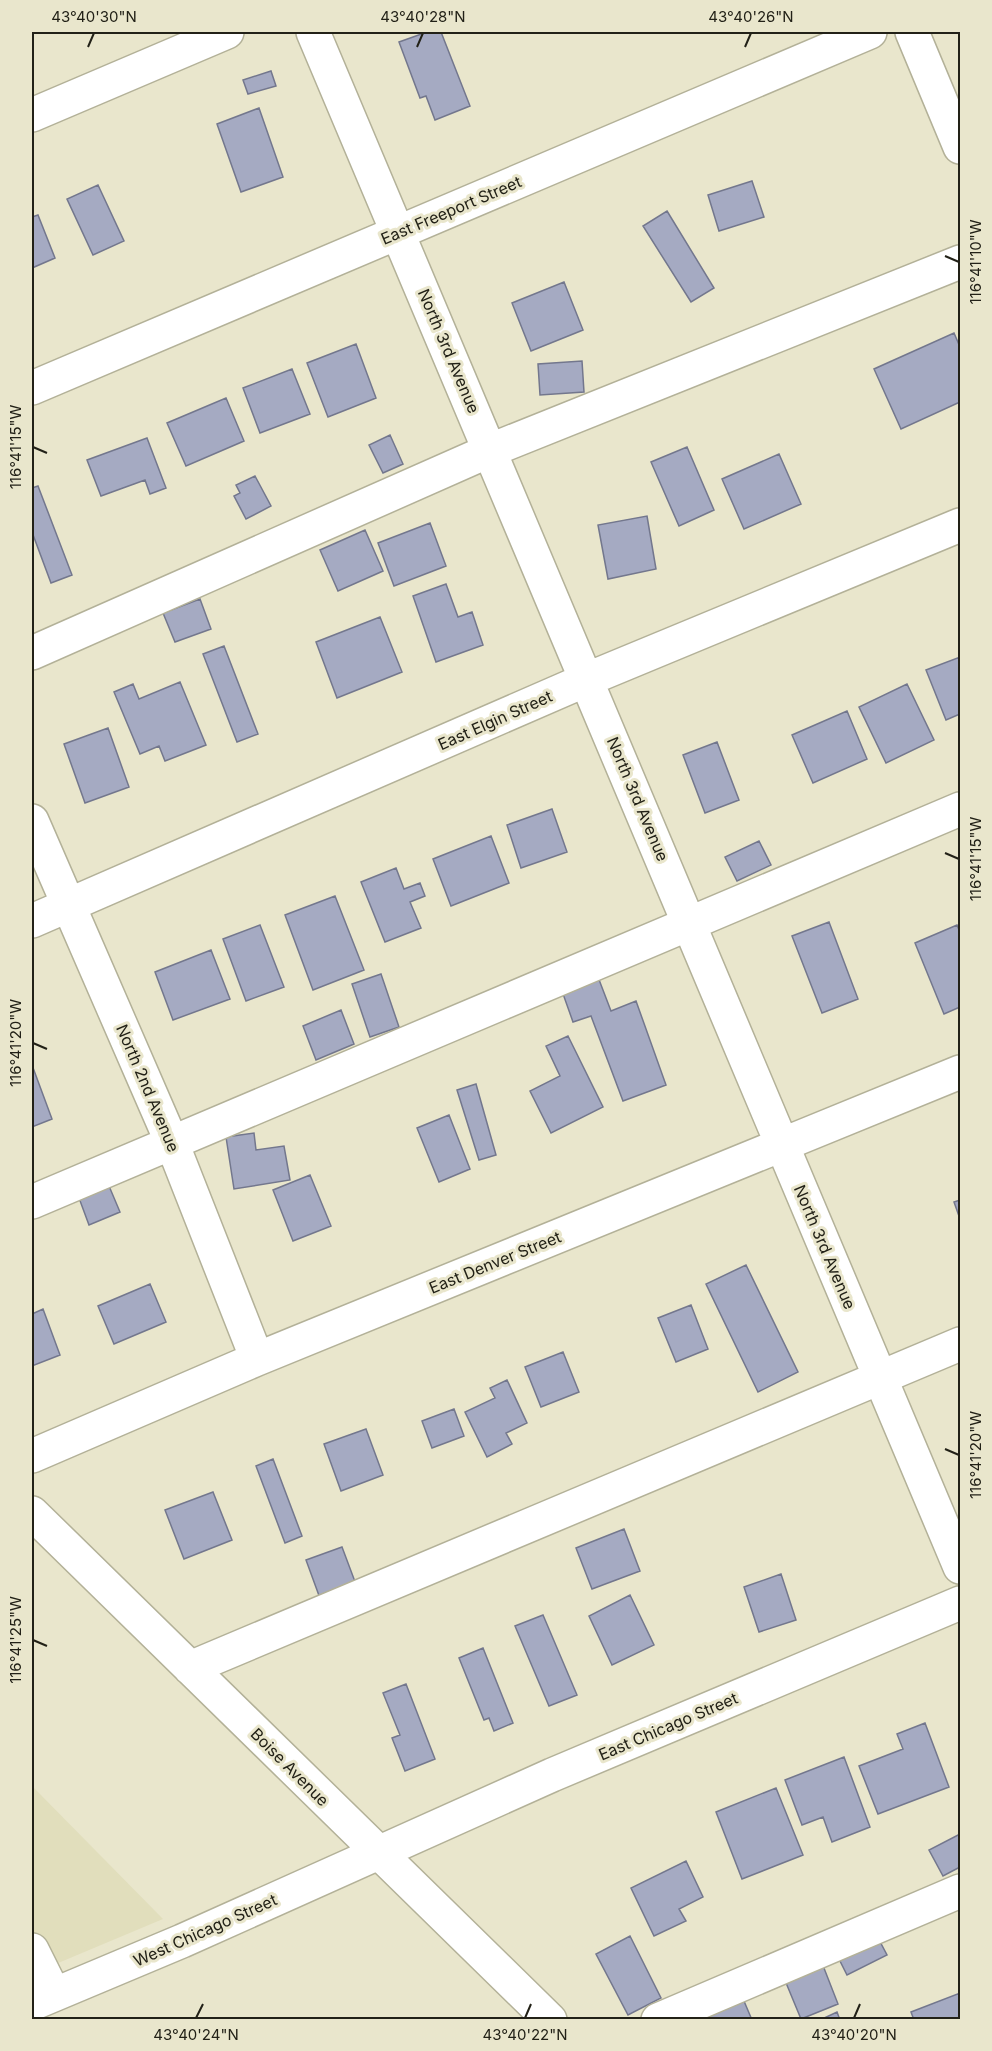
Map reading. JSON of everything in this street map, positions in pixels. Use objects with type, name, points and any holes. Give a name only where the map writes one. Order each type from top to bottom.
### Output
[{"type":"street","points":[[32,115],[227,32]]},
{"type":"street","name":"North 3rd Avenue","points":[[313,32],[588,679],[960,1567]]},
{"type":"street","name":"East Freeport Street","points":[[32,388],[870,32]]},
{"type":"street","points":[[912,32],[960,147]]},
{"type":"street","points":[[32,653],[491,450],[960,262]]},
{"type":"street","name":"East Elgin Street","points":[[32,921],[588,679],[960,525]]},
{"type":"street","points":[[32,1202],[960,809]]},
{"type":"street","name":"North 2nd Avenue","points":[[32,821],[172,1143],[257,1359]]},
{"type":"street","name":"East Denver Street","points":[[32,1456],[257,1359],[960,1072]]},
{"type":"street","points":[[190,1668],[960,1344]]},
{"type":"street","name":"Boise Avenue","points":[[32,1513],[378,1854],[550,2019]]},
{"type":"street","name":"East Chicago Street","points":[[378,1854],[552,1775],[960,1603]]},
{"type":"street","name":"West Chicago Street","points":[[43,1999],[378,1854]]},
{"type":"street","points":[[658,2019],[960,1891]]},
{"type":"street","points":[[32,1950],[43,1999]]},
{"type":"shaded area","points":[[32,1786],[163,1919],[32,1974]]},
{"type":"building","points":[[427,32],[441,32],[470,106],[435,120],[426,96],[420,98],[399,42]]},
{"type":"building","points":[[271,71],[276,86],[248,94],[243,80]]},
{"type":"building","points":[[259,108],[283,177],[241,192],[217,124]]},
{"type":"building","points":[[752,181],[764,217],[719,231],[708,195]]},
{"type":"building","points":[[98,185],[124,241],[93,255],[67,199]]},
{"type":"building","points":[[667,211],[714,288],[691,302],[643,226]]},
{"type":"building","points":[[38,215],[55,258],[32,268],[32,217]]},
{"type":"building","points":[[564,282],[583,330],[531,351],[512,303]]},
{"type":"building","points":[[954,333],[960,347],[960,402],[901,429],[874,369]]},
{"type":"building","points":[[356,344],[376,398],[328,417],[307,363]]},
{"type":"building","points":[[582,361],[584,392],[540,395],[538,364]]},
{"type":"building","points":[[292,369],[310,414],[260,433],[243,388]]},
{"type":"building","points":[[226,398],[244,441],[186,466],[167,423]]},
{"type":"building","points":[[390,435],[403,464],[383,473],[369,445]]},
{"type":"building","points":[[147,438],[166,488],[150,494],[145,480],[101,496],[87,460]]},
{"type":"building","points":[[687,447],[714,510],[679,526],[651,462]]},
{"type":"building","points":[[779,454],[801,504],[744,529],[722,479]]},
{"type":"building","points":[[255,476],[271,506],[246,519],[234,496],[240,493],[236,485]]},
{"type":"building","points":[[38,486],[72,575],[51,583],[32,532],[32,488]]},
{"type":"building","points":[[647,516],[656,569],[608,579],[598,525]]},
{"type":"building","points":[[430,523],[446,566],[394,586],[378,543]]},
{"type":"building","points":[[365,530],[383,571],[338,591],[320,550]]},
{"type":"building","points":[[446,584],[458,617],[472,612],[483,645],[436,662],[413,596]]},
{"type":"building","points":[[200,599],[211,629],[175,642],[163,613]]},
{"type":"building","points":[[380,617],[402,672],[337,698],[316,642]]},
{"type":"building","points":[[224,646],[258,734],[237,742],[203,654]]},
{"type":"building","points":[[960,657],[960,714],[946,720],[926,670]]},
{"type":"building","points":[[180,682],[206,745],[165,761],[159,746],[140,754],[114,692],[133,684],[139,699]]},
{"type":"building","points":[[907,684],[934,740],[886,763],[859,707]]},
{"type":"building","points":[[847,711],[867,759],[813,783],[792,735]]},
{"type":"building","points":[[108,728],[129,787],[85,803],[64,744]]},
{"type":"building","points":[[717,742],[739,800],[705,813],[683,755]]},
{"type":"building","points":[[552,809],[567,852],[521,868],[507,825]]},
{"type":"building","points":[[491,836],[509,883],[451,906],[433,859]]},
{"type":"building","points":[[759,841],[771,865],[737,881],[725,857]]},
{"type":"building","points":[[396,868],[404,889],[420,883],[425,896],[410,902],[421,928],[385,942],[361,882]]},
{"type":"building","points":[[335,896],[364,970],[313,990],[285,915]]},
{"type":"building","points":[[829,922],[858,999],[822,1013],[792,936]]},
{"type":"building","points":[[260,925],[284,987],[246,1001],[223,939]]},
{"type":"building","points":[[957,925],[960,932],[960,1007],[944,1014],[915,943]]},
{"type":"building","points":[[211,950],[230,999],[173,1020],[155,972]]},
{"type":"building","points":[[381,974],[399,1027],[370,1037],[352,984]]},
{"type":"building","points":[[598,977],[611,1011],[636,1001],[666,1085],[623,1101],[591,1016],[573,1022],[562,991]]},
{"type":"building","points":[[341,1010],[354,1044],[316,1060],[303,1026]]},
{"type":"building","points":[[568,1036],[603,1107],[551,1133],[530,1091],[560,1076],[546,1046]]},
{"type":"building","points":[[32,1065],[52,1119],[32,1127]]},
{"type":"building","points":[[476,1084],[496,1155],[479,1160],[457,1090]]},
{"type":"building","points":[[449,1115],[470,1169],[439,1182],[417,1128]]},
{"type":"building","points":[[254,1133],[256,1150],[284,1146],[290,1180],[234,1189],[226,1137]]},
{"type":"building","points":[[310,1175],[331,1226],[293,1241],[273,1190]]},
{"type":"building","points":[[109,1186],[120,1212],[89,1225],[79,1198]]},
{"type":"building","points":[[960,1200],[960,1219],[954,1202]]},
{"type":"building","points":[[746,1265],[798,1372],[758,1392],[706,1284]]},
{"type":"building","points":[[150,1284],[166,1322],[114,1344],[98,1306]]},
{"type":"building","points":[[691,1305],[708,1349],[676,1362],[658,1318]]},
{"type":"building","points":[[43,1309],[60,1355],[32,1366],[32,1314]]},
{"type":"building","points":[[563,1352],[579,1392],[541,1407],[525,1367]]},
{"type":"building","points":[[507,1380],[527,1423],[506,1433],[512,1444],[487,1457],[465,1412],[495,1398],[490,1388]]},
{"type":"building","points":[[454,1409],[464,1436],[432,1448],[422,1421]]},
{"type":"building","points":[[366,1429],[383,1475],[341,1491],[324,1444]]},
{"type":"building","points":[[273,1459],[302,1536],[285,1543],[256,1466]]},
{"type":"building","points":[[213,1492],[232,1540],[184,1559],[165,1510]]},
{"type":"building","points":[[624,1529],[640,1571],[592,1589],[576,1548]]},
{"type":"building","points":[[342,1547],[357,1587],[321,1601],[306,1560]]},
{"type":"building","points":[[781,1574],[796,1620],[759,1632],[744,1587]]},
{"type":"building","points":[[630,1595],[654,1645],[612,1665],[589,1616]]},
{"type":"building","points":[[543,1615],[577,1695],[549,1706],[515,1626]]},
{"type":"building","points":[[483,1648],[513,1723],[494,1731],[489,1718],[484,1720],[459,1658]]},
{"type":"building","points":[[406,1684],[435,1759],[405,1771],[392,1738],[400,1735],[383,1693]]},
{"type":"building","points":[[925,1723],[949,1787],[878,1814],[859,1766],[903,1749],[897,1734]]},
{"type":"building","points":[[844,1757],[870,1827],[832,1842],[823,1817],[802,1825],[785,1780]]},
{"type":"building","points":[[776,1788],[803,1855],[742,1879],[716,1812]]},
{"type":"building","points":[[960,1834],[960,1867],[943,1876],[929,1850]]},
{"type":"building","points":[[686,1861],[703,1897],[679,1909],[686,1921],[654,1936],[631,1888]]},
{"type":"building","points":[[630,1936],[661,1998],[628,2015],[596,1954]]},
{"type":"building","points":[[877,1936],[887,1955],[847,1975],[837,1955]]},
{"type":"building","points":[[822,1963],[838,2004],[801,2019],[784,1978]]},
{"type":"building","points":[[960,1993],[960,2020],[914,2020],[911,2012]]},
{"type":"building","points":[[741,1994],[752,2020],[692,2020]]},
{"type":"building","points":[[837,2012],[840,2020],[820,2020]]}]
